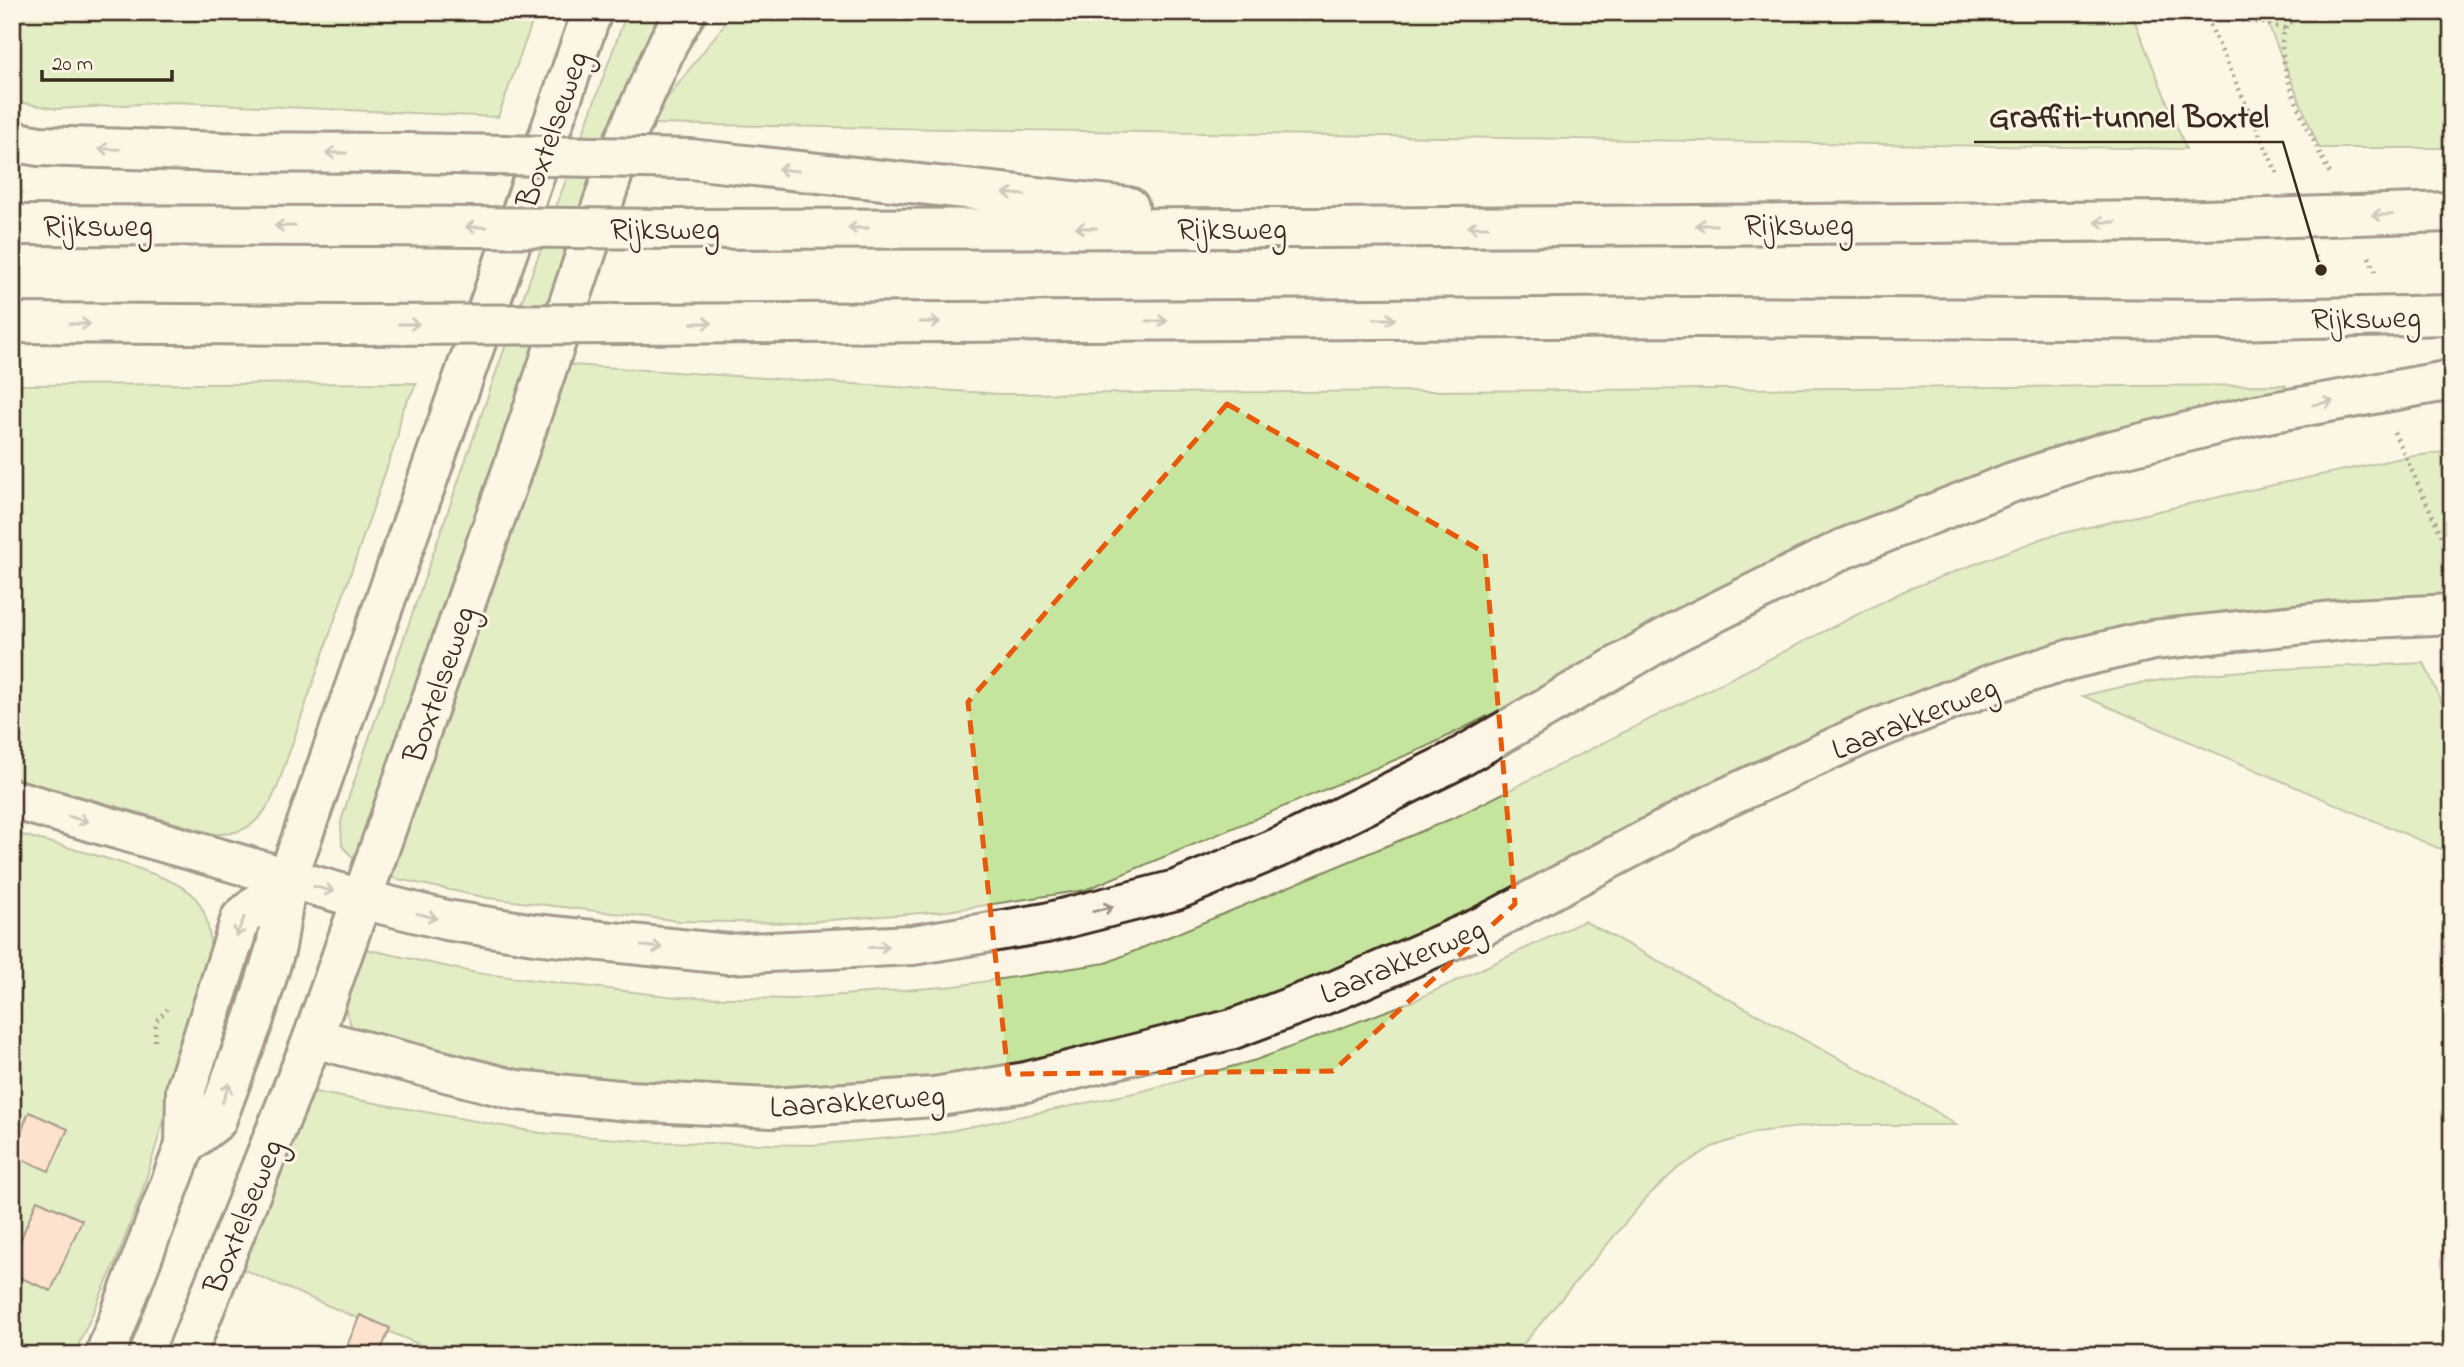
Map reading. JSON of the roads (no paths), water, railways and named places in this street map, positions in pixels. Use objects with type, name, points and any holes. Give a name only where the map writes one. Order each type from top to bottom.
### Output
[{"type":"main road","name":"Boxtelseweg","points":[[105,1355],[185,1145],[216,1121],[254,1019],[276,947],[287,880],[592,12]]},
{"type":"main road","name":"Boxtelseweg","points":[[186,1355],[313,1038],[518,455],[624,142],[669,41],[686,12]]},
{"type":"main road","points":[[12,141],[39,146],[209,152],[690,159],[1326,228]]},
{"type":"main road","name":"Rijksweg","points":[[12,225],[667,229],[1326,228],[2173,221],[2451,212]]},
{"type":"main road","name":"Rijksweg","points":[[12,323],[634,324],[1698,317],[2227,320],[2452,316]]},
{"type":"main road","points":[[12,799],[287,880],[446,920],[534,934],[729,954],[913,945],[1046,923],[1176,890],[1282,846],[1454,761],[1676,632],[1843,549],[2013,482],[2106,452],[2256,415],[2452,380]]},
{"type":"main road","name":"Laarakkerweg","points":[[313,1038],[516,1090],[629,1101],[772,1108],[934,1097],[1027,1082],[1233,1029],[1339,989],[1479,928],[1721,800],[1864,734],[2008,679],[2072,659],[2154,640],[2353,619],[2452,614]]},
{"type":"place","name":"Graffiti-tunnel Boxtel","points":[[2321,270]]}]
